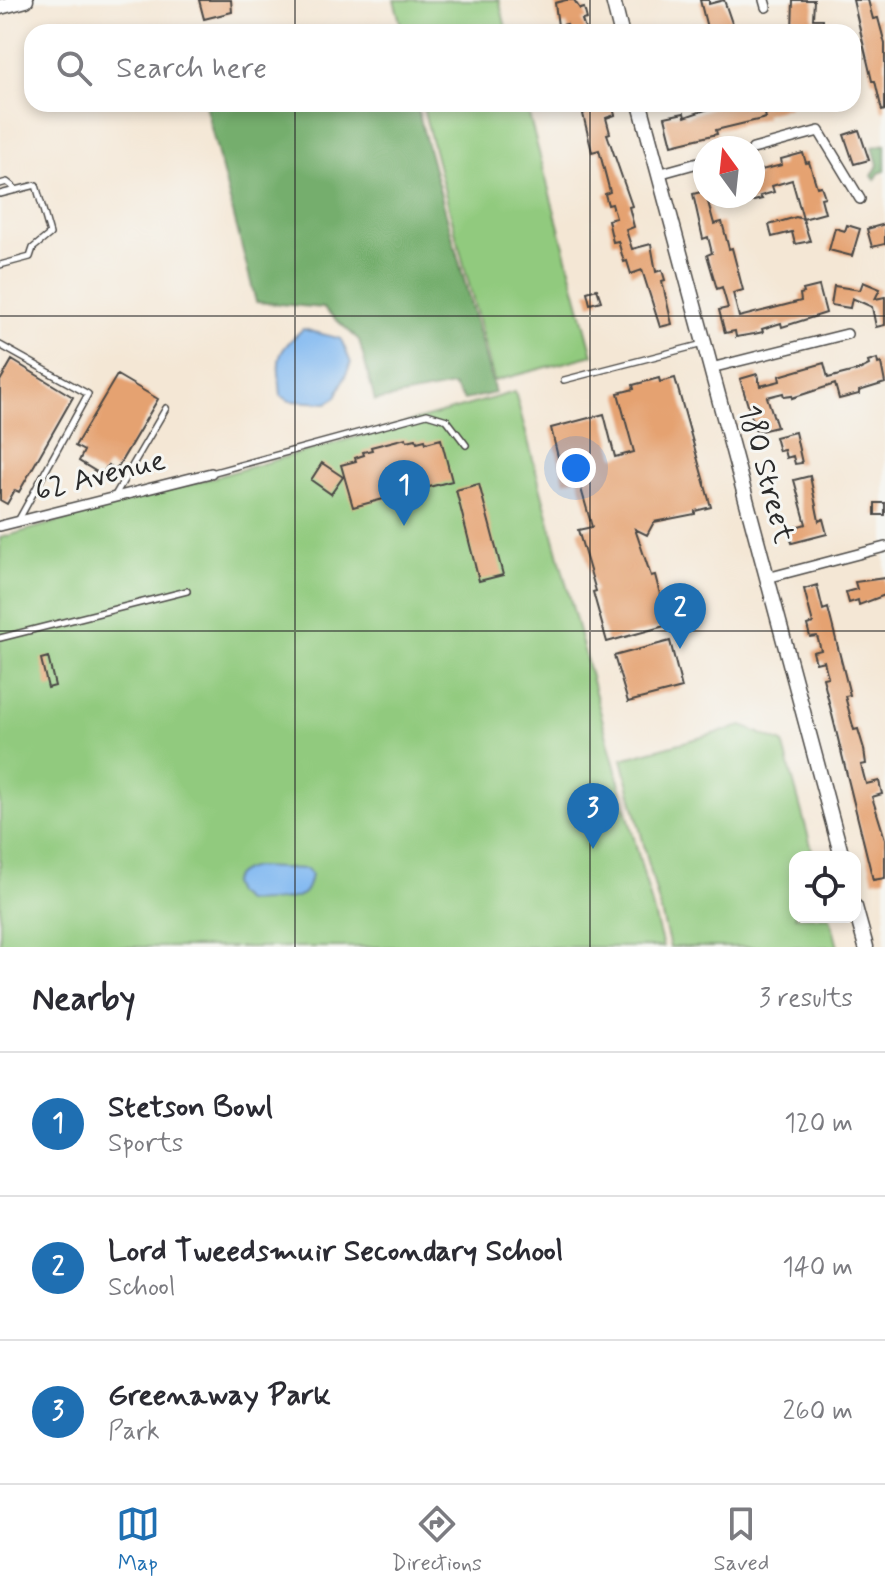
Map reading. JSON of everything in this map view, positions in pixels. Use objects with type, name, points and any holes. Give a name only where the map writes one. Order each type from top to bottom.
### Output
[{"type":"street","points":[[0,7],[26,0]]},
{"type":"street","points":[[613,0],[619,24]]},
{"type":"street","name":"180 Street","points":[[642,112],[840,851]]},
{"type":"street","points":[[765,146],[819,131],[860,199]]},
{"type":"street","points":[[658,174],[693,164]]},
{"type":"street","points":[[711,368],[847,334]]},
{"type":"street","name":"62 Avenue","points":[[0,526],[211,473]]},
{"type":"street","points":[[767,578],[885,547]]},
{"type":"street","points":[[859,923],[866,947]]},
{"type":"lane","points":[[0,184],[7,182],[17,190]]},
{"type":"lane","points":[[0,194],[36,185],[50,234],[33,248],[30,257],[0,265]]},
{"type":"lane","points":[[564,380],[704,344]]},
{"type":"lane","points":[[0,345],[88,394],[18,522]]},
{"type":"lane","points":[[113,498],[166,408]]},
{"type":"lane","points":[[211,473],[427,414],[447,420],[466,445]]},
{"type":"lane","points":[[0,638],[187,591]]},
{"type":"green space","points":[[394,0],[499,0],[505,24],[401,24]]},
{"type":"green space","points":[[207,112],[418,112],[495,393],[464,400],[453,386],[375,401],[359,340],[323,308],[256,302]]},
{"type":"green space","points":[[424,112],[528,112],[593,355],[494,381]]},
{"type":"green space","points":[[885,144],[885,171],[879,173],[875,180],[872,176],[878,165],[873,147]]},
{"type":"green space","points":[[515,392],[663,947],[0,947],[0,538]]},
{"type":"green space","points":[[742,726],[783,743],[812,851],[789,851],[789,923],[832,923],[838,947],[670,947],[622,759]]},
{"type":"water","points":[[303,329],[341,339],[351,363],[336,397],[327,403],[290,401],[281,396],[280,358],[286,345]]},
{"type":"water","points":[[255,867],[307,869],[311,874],[309,884],[304,893],[293,898],[245,901],[235,893],[232,880],[244,870]]},
{"type":"building","points":[[199,0],[231,0],[232,12],[204,19]]},
{"type":"building","points":[[574,0],[580,9],[584,8],[587,19],[582,20],[583,24],[558,24],[555,3]]},
{"type":"building","points":[[700,0],[709,0],[709,4],[724,0],[732,24],[706,24]]},
{"type":"building","points":[[793,0],[814,0],[813,19],[823,19],[823,24],[792,24]]},
{"type":"building","points":[[853,0],[868,0],[873,19],[878,18],[885,44],[885,110],[882,111],[875,81],[872,81],[861,24]]},
{"type":"building","points":[[614,112],[615,115],[606,118],[610,133],[607,134],[632,206],[629,207],[634,227],[626,230],[632,249],[651,244],[656,272],[662,270],[665,280],[662,281],[672,324],[660,327],[642,270],[631,274],[618,241],[613,242],[608,220],[616,218],[605,194],[610,192],[599,150],[592,152],[583,114]]},
{"type":"building","points":[[700,112],[772,112],[765,114],[766,118],[716,130],[717,134],[693,136],[693,140],[672,145],[665,117],[684,113],[685,117]]},
{"type":"building","points":[[859,130],[869,160],[854,164],[844,135]]},
{"type":"building","points":[[803,153],[817,187],[821,186],[825,213],[803,219],[792,180],[772,186],[774,192],[765,195],[765,169],[782,165],[781,159]]},
{"type":"building","points":[[696,208],[710,208],[714,224],[722,222],[743,290],[733,293],[739,317],[801,301],[803,290],[819,286],[826,313],[782,327],[781,323],[754,334],[736,337],[735,331],[725,333],[719,310],[728,308],[722,287],[717,289],[707,255],[712,253],[708,237],[703,239]]},
{"type":"building","points":[[796,217],[803,219],[810,241],[795,244],[792,232],[772,237],[769,225]]},
{"type":"building","points":[[885,224],[885,244],[872,247],[867,229]]},
{"type":"building","points":[[847,225],[860,229],[852,256],[829,250],[835,228],[845,231]]},
{"type":"building","points":[[863,282],[880,289],[875,299],[885,297],[885,325],[876,327],[872,307],[852,298],[850,308],[831,305],[834,286],[860,290]]},
{"type":"building","points":[[597,289],[601,301],[590,304],[587,292]]},
{"type":"building","points":[[877,359],[878,364],[881,363],[885,383],[839,399],[835,384],[792,398],[784,397],[783,393],[767,397],[777,427],[756,432],[740,379],[757,374],[760,386],[780,381],[779,376],[824,363],[828,378],[859,370]]},
{"type":"building","points":[[12,360],[73,397],[19,492],[15,490],[7,504],[0,500],[0,381]]},
{"type":"building","points":[[117,375],[158,399],[116,470],[108,465],[102,475],[79,461],[84,451],[75,446]]},
{"type":"building","points":[[659,378],[660,382],[675,378],[711,507],[695,511],[695,514],[654,522],[647,535],[635,529],[651,576],[655,575],[668,625],[607,642],[578,530],[592,527],[578,478],[564,482],[551,428],[604,414],[615,457],[634,452],[618,393]]},
{"type":"building","points":[[795,432],[802,463],[795,464],[793,456],[786,458],[784,450],[779,451],[775,437]]},
{"type":"building","points":[[406,438],[407,441],[425,440],[426,443],[441,439],[452,481],[353,507],[341,465],[356,461],[355,458],[364,455],[363,452],[372,450],[371,447]]},
{"type":"building","points":[[322,463],[343,477],[331,494],[311,480]]},
{"type":"building","points":[[810,476],[819,521],[823,519],[827,534],[792,543],[788,529],[806,524],[794,480]]},
{"type":"building","points":[[479,484],[503,575],[479,581],[456,490]]},
{"type":"building","points":[[875,503],[885,503],[885,515],[875,515]]},
{"type":"building","points":[[885,578],[885,595],[859,605],[858,600],[849,603],[846,592],[857,589],[855,582]]},
{"type":"building","points":[[817,585],[823,610],[828,608],[850,695],[845,696],[854,730],[858,729],[864,749],[866,764],[861,765],[866,784],[879,781],[882,794],[872,797],[885,839],[885,878],[873,880],[823,678],[828,677],[824,661],[816,663],[813,652],[821,650],[817,636],[810,637],[807,625],[813,623],[804,589]]},
{"type":"building","points":[[670,641],[682,688],[628,702],[614,656]]},
{"type":"building","points":[[48,657],[55,686],[48,688],[41,659]]},
{"type":"place","name":"Stetson Bowl","points":[[404,526]]},
{"type":"place","name":"Lord Tweedsmuir Secondary School","points":[[680,649]]},
{"type":"place","name":"Greenaway Park","points":[[593,849]]}]
